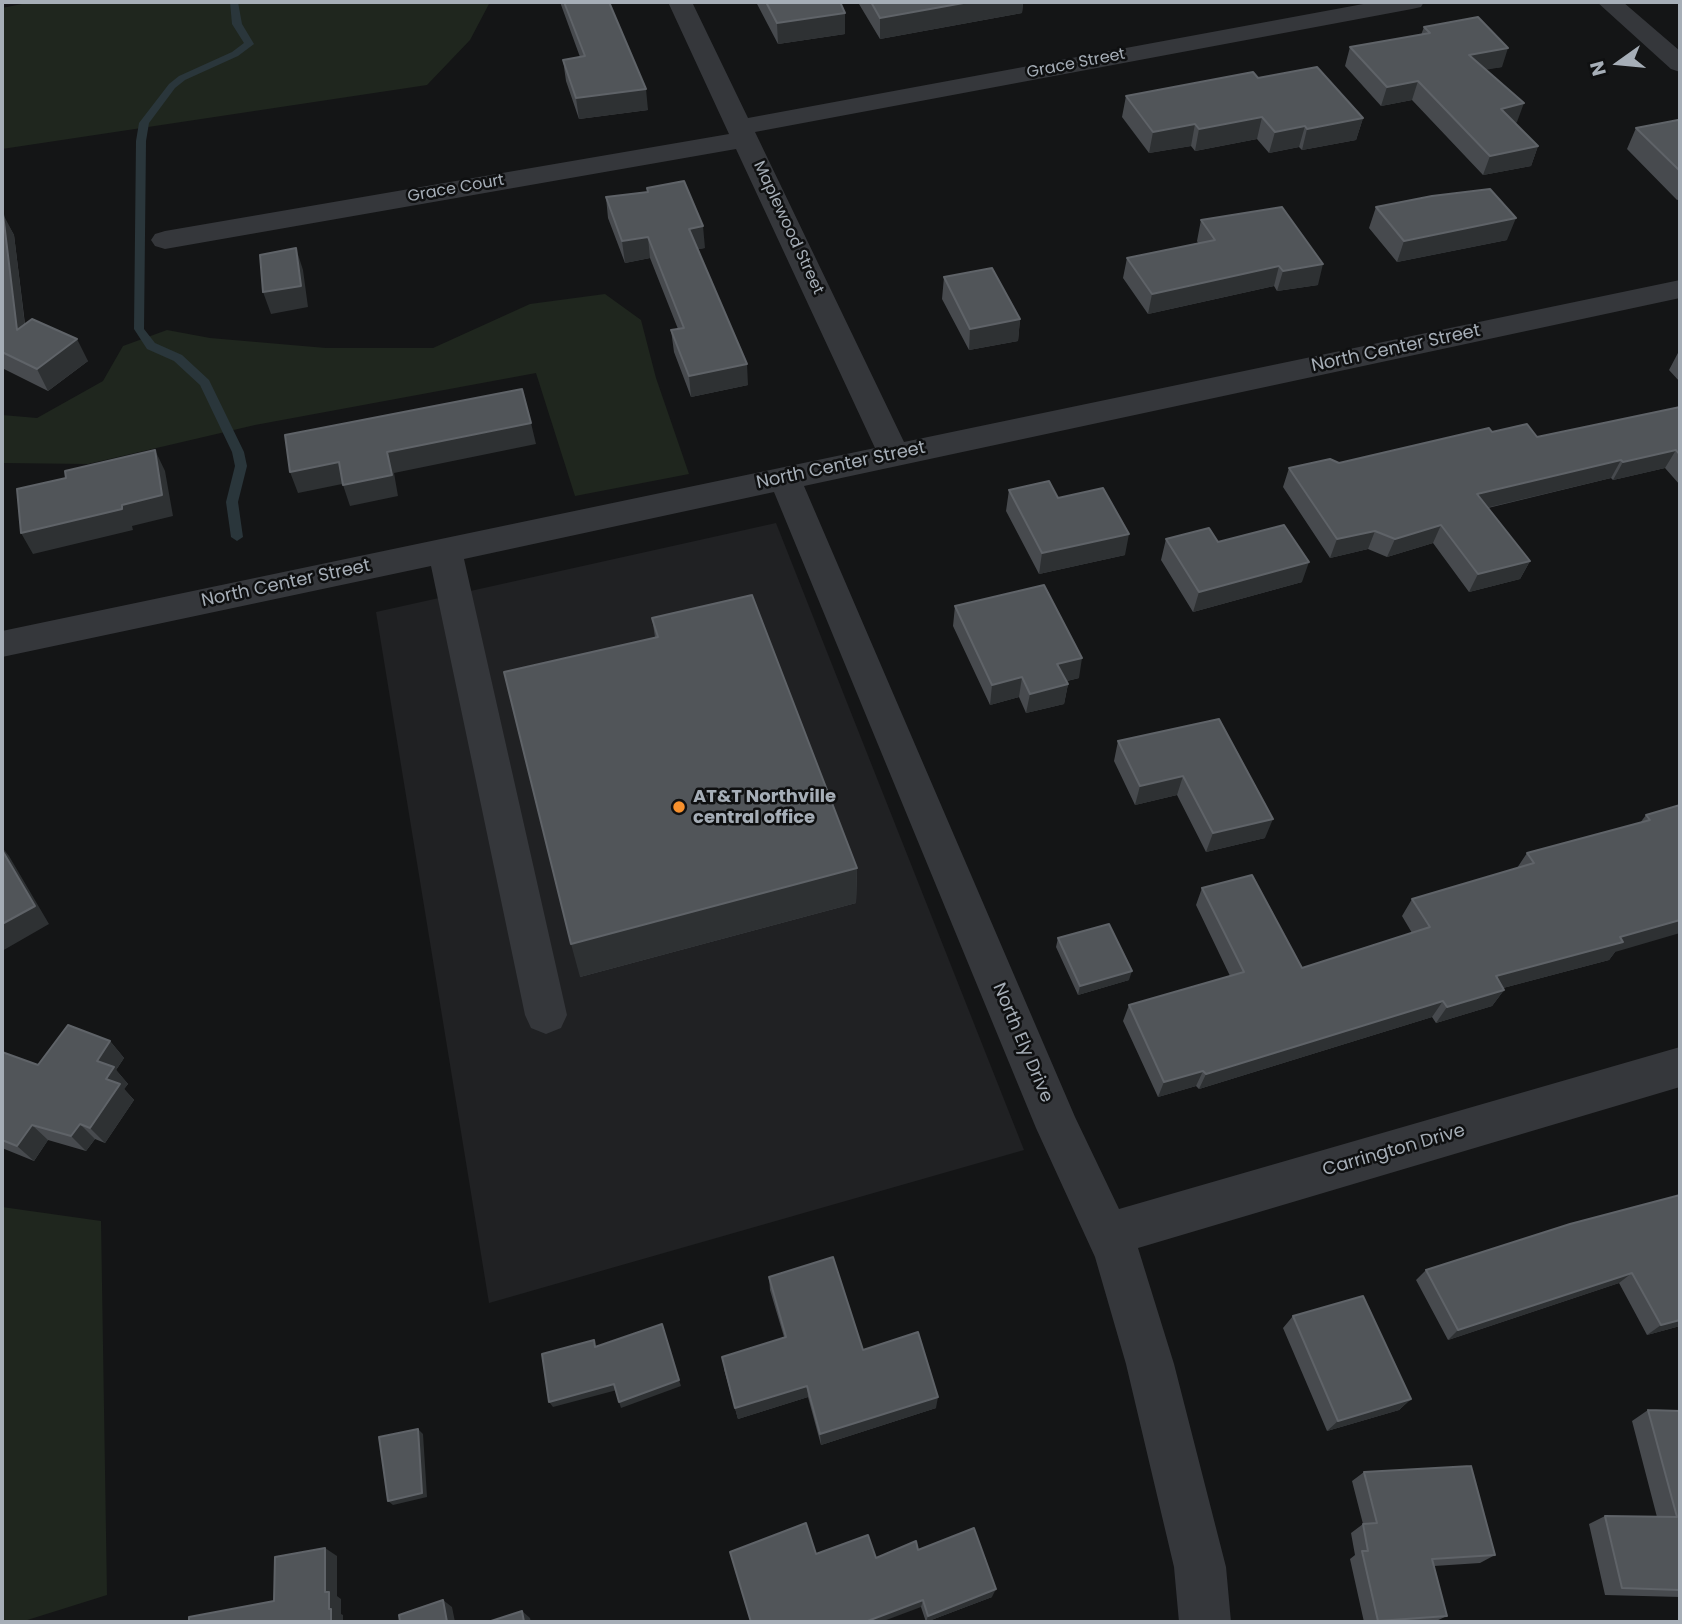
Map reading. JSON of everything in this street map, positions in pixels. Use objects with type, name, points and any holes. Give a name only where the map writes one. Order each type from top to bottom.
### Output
[{"type":"street","name":"Maplewood Street","points":[[680,2],[894,455]]},
{"type":"street","name":"Grace Street","points":[[743,133],[1412,2]]},
{"type":"street","points":[[1609,2],[1680,64]]},
{"type":"street","name":"Grace Court","points":[[166,240],[743,133]]},
{"type":"street","name":"North Center Street","points":[[2,644],[1680,289]]},
{"type":"street","name":"North Ely Drive","points":[[785,479],[1058,1128],[1123,1273],[1150,1364],[1199,1567],[1205,1622]]},
{"type":"street","points":[[445,550],[546,1015]]},
{"type":"street","name":"Carrington Drive","points":[[1107,1235],[1680,1067]]},
{"type":"shaded area","points":[[32,2],[490,2],[470,40],[427,85],[2,149],[2,8]]},
{"type":"shaded area","points":[[605,294],[641,320],[656,378],[689,474],[575,496],[536,373],[255,425],[88,464],[2,463],[2,415],[37,418],[103,381],[123,346],[167,330],[210,338],[326,348],[433,348],[530,304]]},
{"type":"shaded area","points":[[776,523],[1024,1150],[489,1303],[376,612]]},
{"type":"shaded area","points":[[2,1207],[101,1221],[107,1595],[21,1622],[2,1622]]},
{"type":"building","points":[[564,2],[609,2],[646,89],[576,98],[563,60],[585,56]]},
{"type":"building","points":[[766,2],[840,2],[845,13],[777,23]]},
{"type":"building","points":[[871,2],[969,2],[880,18]]},
{"type":"building","points":[[1478,17],[1508,48],[1469,55],[1524,103],[1501,109],[1538,146],[1490,156],[1418,81],[1387,87],[1350,47],[1430,33],[1424,27]]},
{"type":"building","points":[[1317,67],[1363,118],[1275,132],[1262,117],[1199,129],[1195,124],[1153,132],[1126,96],[1253,72],[1258,78]]},
{"type":"building","points":[[1678,120],[1680,122],[1680,171],[1636,128]]},
{"type":"building","points":[[684,181],[703,226],[689,229],[747,364],[689,376],[671,330],[684,328],[648,237],[622,241],[606,197],[648,192],[647,188]]},
{"type":"building","points":[[1490,189],[1516,218],[1404,241],[1376,207],[1432,196]]},
{"type":"building","points":[[1282,207],[1323,264],[1283,271],[1279,266],[1152,294],[1127,258],[1215,240],[1201,220]]},
{"type":"building","points":[[2,214],[17,330],[32,319],[77,339],[37,369],[2,352]]},
{"type":"building","points":[[296,248],[301,286],[263,292],[260,255]]},
{"type":"building","points":[[992,268],[1020,319],[970,329],[944,277]]},
{"type":"building","points":[[522,389],[531,423],[387,452],[392,475],[343,485],[339,462],[290,472],[285,435]]},
{"type":"building","points":[[1680,407],[1680,455],[1676,450],[1623,462],[1621,460],[1477,494],[1530,561],[1478,574],[1441,525],[1395,539],[1375,531],[1337,539],[1289,468],[1330,459],[1339,463],[1489,428],[1492,432],[1527,424],[1537,437]]},
{"type":"building","points":[[155,450],[162,495],[122,505],[122,509],[21,533],[17,489],[66,478],[65,471]]},
{"type":"building","points":[[1049,481],[1058,498],[1103,488],[1129,534],[1042,553],[1009,490]]},
{"type":"building","points":[[1284,525],[1309,562],[1199,592],[1166,539],[1209,528],[1218,542]]},
{"type":"building","points":[[1044,585],[1082,658],[1057,664],[1068,684],[1030,694],[1022,677],[992,685],[955,606]]},
{"type":"building","name":"AT&T Northville central office","points":[[752,595],[857,868],[571,944],[504,672],[658,637],[652,618]]},
{"type":"building","points":[[1219,719],[1273,819],[1213,833],[1183,776],[1140,786],[1118,741]]},
{"type":"building","points":[[1680,805],[1680,920],[1620,937],[1623,942],[1496,976],[1504,990],[1447,1007],[1443,1001],[1206,1074],[1203,1071],[1164,1082],[1129,1005],[1244,972],[1202,888],[1252,875],[1302,968],[1430,927],[1412,899],[1534,863],[1527,853],[1650,820],[1646,815]]},
{"type":"building","points":[[2,850],[35,906],[2,924]]},
{"type":"building","points":[[1109,924],[1132,971],[1080,986],[1058,938]]},
{"type":"building","points":[[68,1025],[110,1041],[97,1061],[114,1067],[106,1079],[120,1084],[90,1128],[80,1124],[71,1136],[32,1125],[17,1146],[2,1140],[2,1052],[38,1065]]},
{"type":"building","points":[[1680,1195],[1680,1320],[1661,1325],[1632,1273],[1458,1330],[1426,1270],[1570,1224]]},
{"type":"building","points":[[833,1257],[863,1350],[918,1332],[938,1397],[820,1434],[807,1386],[735,1408],[722,1357],[786,1337],[769,1277]]},
{"type":"building","points":[[1363,1296],[1411,1399],[1338,1421],[1293,1316]]},
{"type":"building","points":[[662,1324],[679,1380],[619,1402],[614,1384],[549,1402],[542,1354],[594,1340],[595,1347]]},
{"type":"building","points":[[1648,1410],[1680,1411],[1680,1590],[1622,1588],[1605,1516],[1677,1517]]},
{"type":"building","points":[[418,1429],[422,1493],[388,1501],[379,1437]]},
{"type":"building","points":[[1471,1466],[1495,1555],[1432,1559],[1447,1616],[1378,1621],[1362,1551],[1368,1551],[1363,1524],[1377,1523],[1364,1472]]},
{"type":"building","points":[[806,1523],[816,1554],[868,1535],[876,1558],[916,1541],[918,1550],[974,1528],[996,1589],[928,1616],[923,1600],[865,1622],[751,1622],[730,1552]]},
{"type":"building","points":[[325,1548],[325,1592],[329,1592],[331,1622],[189,1622],[189,1617],[274,1601],[275,1557]]},
{"type":"building","points":[[443,1600],[447,1622],[400,1622],[399,1615]]},
{"type":"building","points":[[522,1611],[524,1622],[488,1622]]},
{"type":"waterway","points":[[234,2],[237,24],[249,44],[235,54],[182,78],[172,86],[144,123],[141,141],[139,329],[151,346],[178,358],[205,383],[238,452],[241,466],[232,502],[237,537]]},
{"type":"place","name":"AT&T Northville central office","points":[[679,807]]}]
